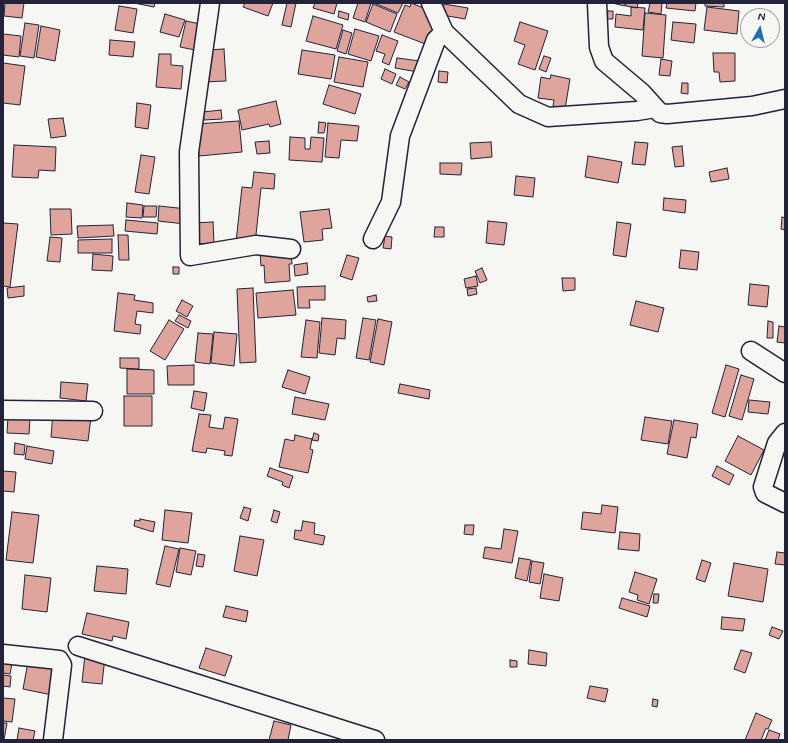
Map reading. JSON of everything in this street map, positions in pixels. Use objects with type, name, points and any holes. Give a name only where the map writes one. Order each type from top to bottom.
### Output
[{"type":"street","points":[[210,3],[189,152],[190,256],[256,245],[291,249]]},
{"type":"street","points":[[429,3],[444,32],[519,104],[548,117],[637,111],[655,108]]},
{"type":"street","points":[[597,3],[599,48],[604,61],[642,93],[660,113],[667,114],[752,106],[785,99]]},
{"type":"street","points":[[372,239],[391,202],[400,136],[436,40],[444,32]]},
{"type":"street","points":[[751,351],[785,373]]},
{"type":"street","points":[[3,410],[93,411]]},
{"type":"street","points":[[785,433],[777,443],[763,487],[765,493],[785,503]]},
{"type":"street","points":[[78,646],[375,740]]},
{"type":"street","points":[[3,654],[55,659],[59,660],[62,665],[53,740]]},
{"type":"building","points":[[5,3],[24,3],[22,18],[4,16]]},
{"type":"building","points":[[134,3],[155,3],[154,7]]},
{"type":"building","points":[[245,3],[273,3],[268,16],[243,7]]},
{"type":"building","points":[[287,3],[296,3],[291,27],[282,25]]},
{"type":"building","points":[[315,3],[337,3],[334,14],[313,8]]},
{"type":"building","points":[[358,3],[371,3],[365,22],[353,18]]},
{"type":"building","points":[[374,3],[403,3],[398,13]]},
{"type":"building","points":[[411,3],[429,10],[426,17],[438,21],[428,45],[394,32],[405,5],[410,7]]},
{"type":"building","points":[[612,3],[625,3],[625,6]]},
{"type":"building","points":[[626,3],[638,3],[637,8],[626,6]]},
{"type":"building","points":[[650,3],[662,3],[661,14],[648,12]]},
{"type":"building","points":[[667,3],[696,3],[695,11],[666,8]]},
{"type":"building","points":[[705,3],[724,3],[724,7],[705,6]]},
{"type":"building","points":[[373,4],[397,14],[390,32],[366,22]]},
{"type":"building","points":[[444,4],[468,8],[465,19],[442,15]]},
{"type":"building","points":[[119,6],[137,9],[133,33],[115,30]]},
{"type":"building","points":[[631,7],[645,8],[643,30],[615,27],[616,14],[631,16]]},
{"type":"building","points":[[707,7],[739,11],[737,34],[704,30]]},
{"type":"building","points":[[339,11],[349,14],[348,20],[338,17]]},
{"type":"building","points":[[608,11],[613,11],[613,19],[607,19]]},
{"type":"building","points":[[645,13],[666,15],[663,58],[642,56]]},
{"type":"building","points":[[165,14],[185,20],[179,37],[160,32]]},
{"type":"building","points":[[313,16],[343,25],[336,49],[306,41]]},
{"type":"building","points":[[186,21],[205,25],[200,51],[180,47]]},
{"type":"building","points":[[520,22],[548,31],[535,70],[518,64],[525,45],[514,41]]},
{"type":"building","points":[[673,22],[696,24],[694,43],[671,40]]},
{"type":"building","points":[[25,23],[39,25],[34,58],[20,56]]},
{"type":"building","points":[[41,26],[60,30],[55,61],[36,57]]},
{"type":"building","points":[[355,29],[379,36],[371,61],[348,54]]},
{"type":"building","points":[[343,30],[352,33],[346,54],[337,51]]},
{"type":"building","points":[[3,34],[21,36],[19,57],[3,55]]},
{"type":"building","points":[[382,35],[398,41],[389,65],[382,62],[385,54],[376,51]]},
{"type":"building","points":[[110,40],[135,42],[133,57],[109,55]]},
{"type":"building","points":[[224,49],[226,81],[203,82],[207,50]]},
{"type":"building","points":[[302,50],[335,55],[331,79],[298,74]]},
{"type":"building","points":[[713,53],[735,53],[735,81],[720,82],[719,72],[714,72]]},
{"type":"building","points":[[159,54],[171,54],[171,65],[183,66],[181,89],[156,87]]},
{"type":"building","points":[[544,56],[551,58],[546,72],[539,69]]},
{"type":"building","points":[[339,57],[368,62],[363,87],[334,82]]},
{"type":"building","points":[[397,58],[420,61],[418,72],[395,68]]},
{"type":"building","points":[[661,59],[672,61],[670,76],[659,75]]},
{"type":"building","points":[[3,63],[25,66],[20,105],[3,103]]},
{"type":"building","points":[[385,69],[396,74],[392,84],[381,79]]},
{"type":"building","points":[[439,71],[448,72],[447,83],[438,82]]},
{"type":"building","points":[[551,75],[570,79],[565,109],[553,106],[554,100],[538,98],[541,77],[550,79]]},
{"type":"building","points":[[400,77],[409,82],[405,89],[396,85]]},
{"type":"building","points":[[682,83],[688,83],[688,94],[681,93]]},
{"type":"building","points":[[329,85],[361,94],[355,114],[323,104]]},
{"type":"building","points":[[276,101],[281,124],[270,127],[269,124],[242,130],[238,110]]},
{"type":"building","points":[[137,103],[151,105],[148,129],[135,127]]},
{"type":"building","points":[[221,110],[222,119],[204,120],[203,112]]},
{"type":"building","points":[[63,118],[66,136],[51,138],[48,119]]},
{"type":"building","points":[[239,121],[242,152],[199,156],[196,124]]},
{"type":"building","points":[[319,122],[326,123],[324,133],[318,133]]},
{"type":"building","points":[[328,123],[359,126],[357,141],[341,140],[339,158],[325,157]]},
{"type":"building","points":[[290,137],[305,138],[305,149],[310,149],[311,137],[324,138],[322,162],[289,160]]},
{"type":"building","points":[[269,141],[270,153],[257,154],[255,142]]},
{"type":"building","points":[[491,142],[492,157],[471,159],[470,143]]},
{"type":"building","points":[[635,142],[648,143],[645,165],[632,164]]},
{"type":"building","points":[[14,145],[56,147],[55,171],[39,170],[38,178],[12,177]]},
{"type":"building","points":[[682,146],[684,166],[675,167],[672,147]]},
{"type":"building","points":[[141,155],[155,157],[149,194],[135,192]]},
{"type":"building","points":[[588,156],[622,162],[618,183],[585,177]]},
{"type":"building","points":[[440,163],[462,163],[461,175],[440,174]]},
{"type":"building","points":[[727,168],[729,179],[711,182],[709,172]]},
{"type":"building","points":[[254,172],[275,174],[274,189],[261,188],[255,244],[236,242],[242,187],[252,188]]},
{"type":"building","points":[[516,176],[535,178],[533,197],[514,195]]},
{"type":"building","points":[[664,198],[686,200],[685,213],[663,210]]},
{"type":"building","points":[[127,203],[143,205],[142,218],[126,217]]},
{"type":"building","points":[[144,206],[157,206],[156,217],[143,217]]},
{"type":"building","points":[[159,206],[187,209],[185,224],[158,221]]},
{"type":"building","points":[[50,209],[71,209],[72,234],[51,235]]},
{"type":"building","points":[[329,209],[332,228],[322,229],[323,240],[304,242],[300,212]]},
{"type":"building","points":[[782,217],[785,218],[785,230],[781,229]]},
{"type":"building","points":[[126,220],[158,223],[157,234],[125,231]]},
{"type":"building","points":[[488,221],[507,223],[504,245],[486,243]]},
{"type":"building","points":[[213,222],[214,243],[193,244],[192,223]]},
{"type":"building","points":[[617,222],[631,224],[626,257],[613,255]]},
{"type":"building","points":[[3,223],[18,224],[10,287],[3,286]]},
{"type":"building","points":[[113,225],[114,236],[78,238],[77,226]]},
{"type":"building","points":[[435,227],[444,227],[444,237],[434,237]]},
{"type":"building","points":[[118,235],[128,235],[129,260],[119,260]]},
{"type":"building","points":[[385,236],[392,237],[391,249],[383,248]]},
{"type":"building","points":[[50,237],[62,238],[60,262],[47,261]]},
{"type":"building","points":[[112,239],[112,253],[78,253],[78,240]]},
{"type":"building","points":[[291,250],[292,264],[289,264],[290,281],[265,283],[264,265],[261,266],[260,252]]},
{"type":"building","points":[[681,250],[699,252],[697,270],[679,268]]},
{"type":"building","points":[[93,254],[113,256],[112,271],[92,270]]},
{"type":"building","points":[[347,255],[359,258],[352,280],[340,276]]},
{"type":"building","points":[[307,263],[308,274],[295,276],[294,265]]},
{"type":"building","points":[[173,267],[179,267],[179,274],[173,274]]},
{"type":"building","points":[[482,268],[487,280],[480,283],[475,271]]},
{"type":"building","points":[[476,276],[478,286],[466,288],[464,279]]},
{"type":"building","points":[[562,278],[575,278],[575,290],[563,291]]},
{"type":"building","points":[[750,284],[769,286],[767,307],[748,305]]},
{"type":"building","points":[[24,286],[24,296],[8,298],[7,288]]},
{"type":"building","points":[[325,286],[325,300],[309,300],[310,308],[298,308],[297,287]]},
{"type":"building","points":[[253,288],[256,362],[240,363],[237,289]]},
{"type":"building","points":[[476,288],[477,294],[468,296],[467,289]]},
{"type":"building","points":[[293,290],[296,315],[258,318],[256,293]]},
{"type":"building","points":[[118,293],[135,295],[134,300],[153,303],[153,313],[137,311],[135,324],[141,325],[140,334],[114,331]]},
{"type":"building","points":[[376,295],[377,301],[368,302],[367,297]]},
{"type":"building","points":[[182,300],[193,306],[187,317],[176,311]]},
{"type":"building","points":[[636,301],[664,308],[658,332],[630,325]]},
{"type":"building","points":[[179,315],[191,321],[188,328],[175,321]]},
{"type":"building","points":[[322,318],[346,320],[345,339],[337,338],[335,355],[319,353]]},
{"type":"building","points":[[363,318],[376,320],[369,360],[356,358]]},
{"type":"building","points":[[378,319],[392,322],[384,365],[370,362]]},
{"type":"building","points":[[169,320],[184,329],[165,360],[150,351]]},
{"type":"building","points":[[306,320],[320,322],[317,358],[301,357]]},
{"type":"building","points":[[768,321],[773,322],[773,338],[767,338]]},
{"type":"building","points":[[779,326],[785,327],[785,343],[777,342]]},
{"type":"building","points":[[214,332],[237,334],[234,366],[211,363]]},
{"type":"building","points":[[198,333],[213,334],[210,364],[195,362]]},
{"type":"building","points":[[120,358],[139,358],[139,369],[120,368]]},
{"type":"building","points":[[194,365],[194,385],[168,385],[167,366]]},
{"type":"building","points":[[726,365],[739,369],[725,417],[712,413]]},
{"type":"building","points":[[127,369],[154,370],[154,394],[127,394]]},
{"type":"building","points":[[288,370],[310,377],[305,394],[282,387]]},
{"type":"building","points":[[741,375],[754,379],[742,420],[729,416]]},
{"type":"building","points":[[61,382],[88,384],[86,401],[60,398]]},
{"type":"building","points":[[400,384],[430,390],[429,399],[398,393]]},
{"type":"building","points":[[194,391],[207,393],[204,411],[191,408]]},
{"type":"building","points":[[124,396],[152,396],[152,426],[124,426]]},
{"type":"building","points":[[295,397],[329,404],[325,420],[292,414]]},
{"type":"building","points":[[749,400],[770,402],[768,414],[748,412]]},
{"type":"building","points":[[53,412],[91,417],[88,441],[51,437]]},
{"type":"building","points":[[199,414],[211,415],[209,427],[223,429],[225,417],[238,419],[232,456],[224,455],[225,451],[207,448],[206,453],[192,451]]},
{"type":"building","points":[[8,417],[30,418],[29,434],[7,433]]},
{"type":"building","points":[[645,417],[672,421],[668,444],[641,440]]},
{"type":"building","points":[[674,420],[698,424],[696,438],[691,437],[687,458],[667,454]]},
{"type":"building","points":[[314,433],[319,435],[318,441],[312,440]]},
{"type":"building","points":[[295,435],[312,439],[310,449],[313,450],[308,473],[279,467],[285,439],[294,441]]},
{"type":"building","points":[[738,436],[764,450],[751,475],[725,461]]},
{"type":"building","points":[[15,443],[25,445],[24,455],[14,454]]},
{"type":"building","points":[[27,446],[54,451],[52,464],[25,459]]},
{"type":"building","points":[[717,466],[734,475],[729,485],[712,476]]},
{"type":"building","points":[[270,468],[293,476],[289,488],[282,485],[283,482],[267,476]]},
{"type":"building","points":[[3,471],[16,472],[14,492],[3,491]]},
{"type":"building","points":[[602,505],[618,507],[615,533],[581,529],[583,512],[601,514]]},
{"type":"building","points":[[244,507],[251,509],[248,521],[240,518]]},
{"type":"building","points":[[165,510],[192,513],[188,543],[162,540]]},
{"type":"building","points":[[274,510],[280,512],[277,523],[271,521]]},
{"type":"building","points":[[12,512],[39,515],[33,563],[6,560]]},
{"type":"building","points":[[140,519],[155,522],[153,532],[134,526],[135,520],[140,521]]},
{"type":"building","points":[[303,521],[315,523],[314,534],[325,536],[323,545],[294,539],[295,530],[301,531]]},
{"type":"building","points":[[465,525],[474,525],[473,535],[464,534]]},
{"type":"building","points":[[504,529],[518,531],[512,563],[483,558],[485,547],[501,549]]},
{"type":"building","points":[[620,532],[640,534],[639,551],[618,549]]},
{"type":"building","points":[[240,536],[264,540],[257,576],[234,571]]},
{"type":"building","points":[[165,546],[179,549],[170,587],[156,584]]},
{"type":"building","points":[[180,548],[196,551],[191,575],[176,572]]},
{"type":"building","points":[[777,552],[785,553],[785,565],[775,564]]},
{"type":"building","points":[[198,554],[205,555],[203,567],[196,566]]},
{"type":"building","points":[[519,558],[531,560],[527,581],[515,578]]},
{"type":"building","points":[[702,560],[711,563],[705,582],[696,579]]},
{"type":"building","points":[[532,561],[544,563],[540,584],[529,582]]},
{"type":"building","points":[[734,563],[768,569],[763,602],[728,596]]},
{"type":"building","points":[[97,566],[128,569],[126,594],[94,591]]},
{"type":"building","points":[[635,572],[657,579],[649,604],[637,600],[638,595],[629,592]]},
{"type":"building","points":[[544,574],[563,578],[559,601],[540,598]]},
{"type":"building","points":[[25,575],[51,578],[47,612],[22,609]]},
{"type":"building","points":[[654,594],[659,594],[658,603],[653,603]]},
{"type":"building","points":[[622,598],[650,606],[647,617],[619,608]]},
{"type":"building","points":[[226,606],[248,611],[246,622],[223,617]]},
{"type":"building","points":[[87,613],[129,622],[126,639],[113,636],[112,641],[82,634]]},
{"type":"building","points":[[722,617],[745,619],[743,631],[721,629]]},
{"type":"building","points":[[772,627],[783,631],[779,639],[769,635]]},
{"type":"building","points":[[206,648],[232,656],[225,676],[199,668]]},
{"type":"building","points":[[529,650],[547,653],[546,666],[528,664]]},
{"type":"building","points":[[741,650],[752,653],[745,673],[734,669]]},
{"type":"building","points":[[85,655],[105,657],[102,684],[82,682]]},
{"type":"building","points":[[3,657],[13,658],[10,674],[3,673]]},
{"type":"building","points":[[510,660],[517,661],[517,667],[510,667]]},
{"type":"building","points":[[28,662],[57,667],[52,695],[23,689]]},
{"type":"building","points":[[3,675],[11,676],[10,687],[3,686]]},
{"type":"building","points":[[590,686],[608,689],[605,702],[587,698]]},
{"type":"building","points":[[3,698],[15,699],[12,722],[3,721]]},
{"type":"building","points":[[653,699],[658,700],[657,707],[652,706]]},
{"type":"building","points":[[756,713],[772,720],[768,729],[766,728],[761,740],[745,740]]},
{"type":"building","points":[[274,721],[291,725],[288,740],[269,740]]},
{"type":"building","points":[[3,723],[7,723],[4,740],[3,740]]},
{"type":"building","points":[[19,728],[35,731],[33,740],[17,740]]},
{"type":"building","points":[[769,730],[780,734],[778,740],[765,740]]}]
